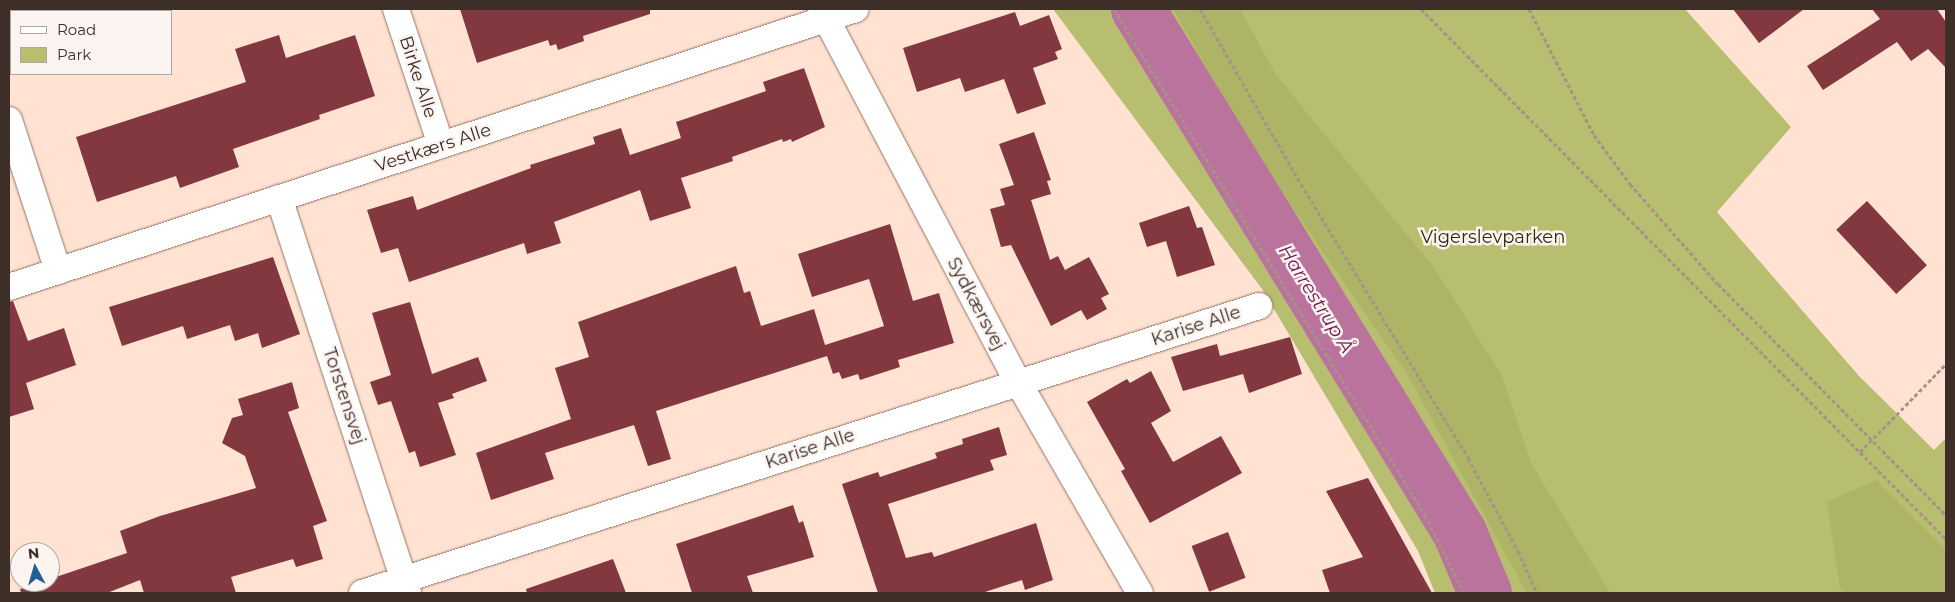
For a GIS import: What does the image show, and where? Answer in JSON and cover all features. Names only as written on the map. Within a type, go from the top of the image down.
[{"type":"street","name":"Birke Alle","points":[[396,9],[440,145]]},
{"type":"street","name":"Vestkærs Alle","points":[[9,287],[440,145],[823,14],[856,9]]},
{"type":"street","name":"Sydkærsvej","points":[[823,14],[1018,382],[1140,593]]},
{"type":"street","points":[[9,120],[58,271]]},
{"type":"street","name":"Torstensvej","points":[[279,198],[406,586]]},
{"type":"street","name":"Karise Alle","points":[[362,593],[406,586],[1018,382],[1258,306]]},
{"type":"path","points":[[1114,9],[1425,515],[1464,593]]},
{"type":"path","points":[[1200,9],[1301,184],[1468,458],[1518,551],[1537,593]]},
{"type":"path","points":[[1421,9],[1452,44],[1946,539]]},
{"type":"path","points":[[1529,9],[1594,135],[1630,184],[1718,284],[1946,515]]},
{"type":"path","points":[[1860,452],[1946,364]]},
{"type":"green space","name":"Vigerslevparken","points":[[1053,9],[1685,9],[1791,127],[1717,212],[1859,376],[1934,450],[1946,438],[1946,593],[1435,593],[1418,551],[1262,289]]},
{"type":"green space","points":[[1173,9],[1240,9],[1276,75],[1435,269],[1502,376],[1531,463],[1610,593],[1527,593],[1407,374],[1261,162]]},
{"type":"green space","points":[[1876,480],[1946,550],[1946,593],[1847,593],[1840,588],[1827,502]]},
{"type":"building","points":[[460,9],[650,9],[650,14],[583,36],[584,41],[558,50],[556,44],[550,46],[548,40],[477,63]]},
{"type":"building","points":[[1733,9],[1804,9],[1759,43]]},
{"type":"building","points":[[1872,9],[1937,9],[1946,22],[1946,68],[1928,49],[1911,61],[1897,42],[1823,90],[1807,66],[1880,19]]},
{"type":"building","points":[[1015,12],[1020,26],[1049,15],[1062,49],[1055,52],[1058,59],[1033,68],[1046,104],[1017,114],[1004,79],[965,92],[960,78],[917,92],[903,48]]},
{"type":"building","points":[[279,35],[286,58],[355,35],[375,96],[319,115],[320,119],[233,149],[239,167],[180,188],[176,176],[97,202],[76,137],[246,82],[235,49]]},
{"type":"building","points":[[804,68],[825,127],[792,142],[791,139],[783,142],[782,139],[732,157],[733,161],[681,178],[691,208],[650,221],[640,190],[554,222],[561,243],[527,254],[524,243],[409,282],[398,248],[381,253],[367,210],[413,196],[417,210],[531,168],[530,165],[595,144],[593,137],[621,128],[630,155],[681,138],[676,122],[766,91],[763,82]]},
{"type":"building","points":[[1034,132],[1051,180],[1047,181],[1051,194],[1031,200],[1050,260],[1058,256],[1065,270],[1089,257],[1109,294],[1101,298],[1107,309],[1087,320],[1081,310],[1051,326],[1011,245],[1001,247],[990,209],[1005,205],[1000,189],[1014,185],[999,144]]},
{"type":"building","points":[[1867,201],[1927,265],[1896,294],[1836,230]]},
{"type":"building","points":[[1189,206],[1197,228],[1202,227],[1215,265],[1177,277],[1166,241],[1147,247],[1139,223]]},
{"type":"building","points":[[890,224],[913,301],[939,293],[954,343],[898,360],[900,367],[860,380],[858,374],[842,379],[839,372],[833,374],[827,356],[656,411],[671,459],[648,466],[634,425],[545,453],[554,479],[491,500],[476,453],[571,419],[555,368],[589,357],[578,322],[736,266],[744,293],[750,291],[761,326],[814,309],[825,345],[884,326],[869,279],[812,297],[798,254]]},
{"type":"building","points":[[273,257],[300,334],[262,348],[258,333],[235,341],[230,325],[187,339],[183,326],[122,346],[109,307]]},
{"type":"building","points":[[13,301],[28,341],[64,328],[76,365],[26,383],[34,409],[9,417],[9,302]]},
{"type":"building","points":[[410,302],[432,374],[478,357],[487,381],[452,394],[454,398],[438,403],[456,455],[420,467],[415,451],[409,453],[391,401],[378,405],[370,382],[391,375],[372,313]]},
{"type":"building","points":[[1290,337],[1302,374],[1249,393],[1243,374],[1183,391],[1171,357],[1217,344],[1220,356]]},
{"type":"building","points":[[1151,371],[1171,411],[1151,423],[1173,462],[1221,436],[1242,473],[1150,523],[1121,471],[1125,469],[1087,402],[1127,379],[1130,383]]},
{"type":"building","points":[[292,382],[299,408],[288,412],[327,521],[313,526],[323,559],[296,567],[293,559],[231,577],[236,593],[144,593],[140,580],[107,593],[21,593],[60,592],[60,576],[127,553],[120,531],[160,516],[256,488],[245,456],[222,443],[232,418],[243,415],[238,399]]},
{"type":"building","points":[[999,427],[1007,455],[990,460],[994,470],[888,504],[906,558],[932,552],[934,557],[1036,523],[1053,580],[1025,590],[1022,580],[982,593],[878,593],[842,484],[878,472],[880,477],[937,458],[935,453],[963,444],[962,439]]},
{"type":"building","points":[[1368,478],[1432,593],[1330,593],[1322,570],[1363,557],[1326,491]]},
{"type":"building","points":[[793,505],[799,523],[803,521],[814,557],[747,576],[753,593],[692,593],[676,544]]},
{"type":"building","points":[[1228,532],[1246,578],[1209,592],[1192,546]]},
{"type":"building","points":[[613,559],[626,593],[527,593],[526,589]]},
{"type":"waterway","name":"Harrestrup Å","points":[[1138,9],[1460,533],[1485,593]]}]
